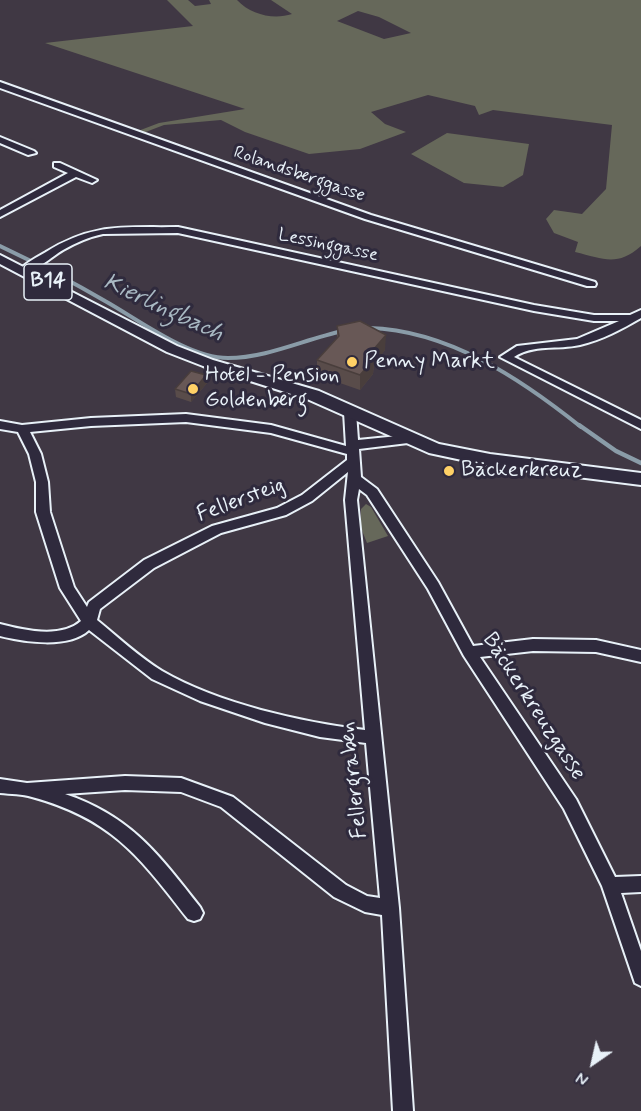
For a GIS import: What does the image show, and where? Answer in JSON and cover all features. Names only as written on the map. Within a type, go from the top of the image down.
[{"type":"main road","name":"B14","points":[[0,259],[31,266],[182,353],[289,387],[435,449],[490,460],[641,479]]},
{"type":"street","name":"Rolandsberggasse","points":[[0,85],[368,217],[591,284]]},
{"type":"street","points":[[0,140],[31,153]]},
{"type":"street","points":[[57,165],[92,180]]},
{"type":"street","points":[[0,214],[76,173]]},
{"type":"street","name":"Lessinggasse","points":[[31,266],[89,234],[103,231],[178,230],[534,308],[594,318],[637,316]]},
{"type":"street","points":[[637,316],[609,332],[577,342],[517,350],[506,357],[641,425]]},
{"type":"street","name":"Fellergraben","points":[[350,412],[355,479],[351,500],[390,909],[403,1111]]},
{"type":"street","points":[[0,425],[22,429],[91,422],[186,418],[271,429],[354,453],[408,439]]},
{"type":"street","points":[[22,429],[35,454],[42,482],[43,512],[67,588],[88,622],[157,675],[205,697],[265,717],[320,731],[372,737]]},
{"type":"street","name":"Fellersteig","points":[[88,622],[94,606],[149,564],[217,529],[281,512],[307,498],[354,453]]},
{"type":"street","name":"Bäckerkreuzgasse","points":[[355,479],[372,492],[433,586],[469,652],[570,804],[610,885],[641,977]]},
{"type":"street","points":[[0,630],[23,636],[56,636],[80,631],[88,622]]},
{"type":"street","points":[[469,652],[533,645],[596,646],[641,656]]},
{"type":"street","points":[[27,790],[125,783],[181,785],[227,802],[340,891],[365,904],[390,909]]},
{"type":"street","points":[[0,786],[27,790],[66,801],[101,816],[145,852],[194,913]]},
{"type":"street","points":[[610,885],[641,884]]},
{"type":"green space","points":[[167,0],[188,0],[195,6],[211,4],[209,0],[237,0],[256,13],[285,16],[292,14],[271,0],[641,0],[641,246],[625,257],[610,260],[575,252],[578,242],[554,233],[546,219],[554,210],[582,214],[606,189],[612,125],[493,110],[479,115],[475,106],[428,95],[371,112],[385,124],[406,132],[360,149],[309,154],[245,132],[221,120],[164,125],[143,133],[138,131],[159,123],[245,109],[45,43],[193,26]],"holes":[[[358,11],[379,17],[411,33],[384,39],[337,21]]]},
{"type":"green space","points":[[447,133],[529,144],[523,175],[503,187],[464,183],[411,154]]},
{"type":"green space","points":[[366,504],[371,507],[388,536],[367,543],[361,528],[361,509]]},
{"type":"building","points":[[360,321],[386,335],[367,357],[374,359],[360,375],[317,360],[339,336],[337,326]]},
{"type":"building","points":[[191,371],[206,375],[191,394],[175,389]]},
{"type":"waterway","name":"Kierlingbach","points":[[0,246],[79,286],[165,337],[197,352],[213,356],[228,358],[257,355],[343,331]]},
{"type":"waterway","name":"Kierlingbach","points":[[369,328],[398,331],[427,338],[482,360],[534,392],[581,427]]},
{"type":"waterway","name":"Kierlingbach","points":[[579,425],[616,451],[641,463]]},
{"type":"place","name":"Penny Markt","points":[[352,362]]},
{"type":"place","name":"Hotel - Pension Goldenberg","points":[[193,389]]},
{"type":"place","name":"Bäckerkreuz","points":[[449,471]]}]
